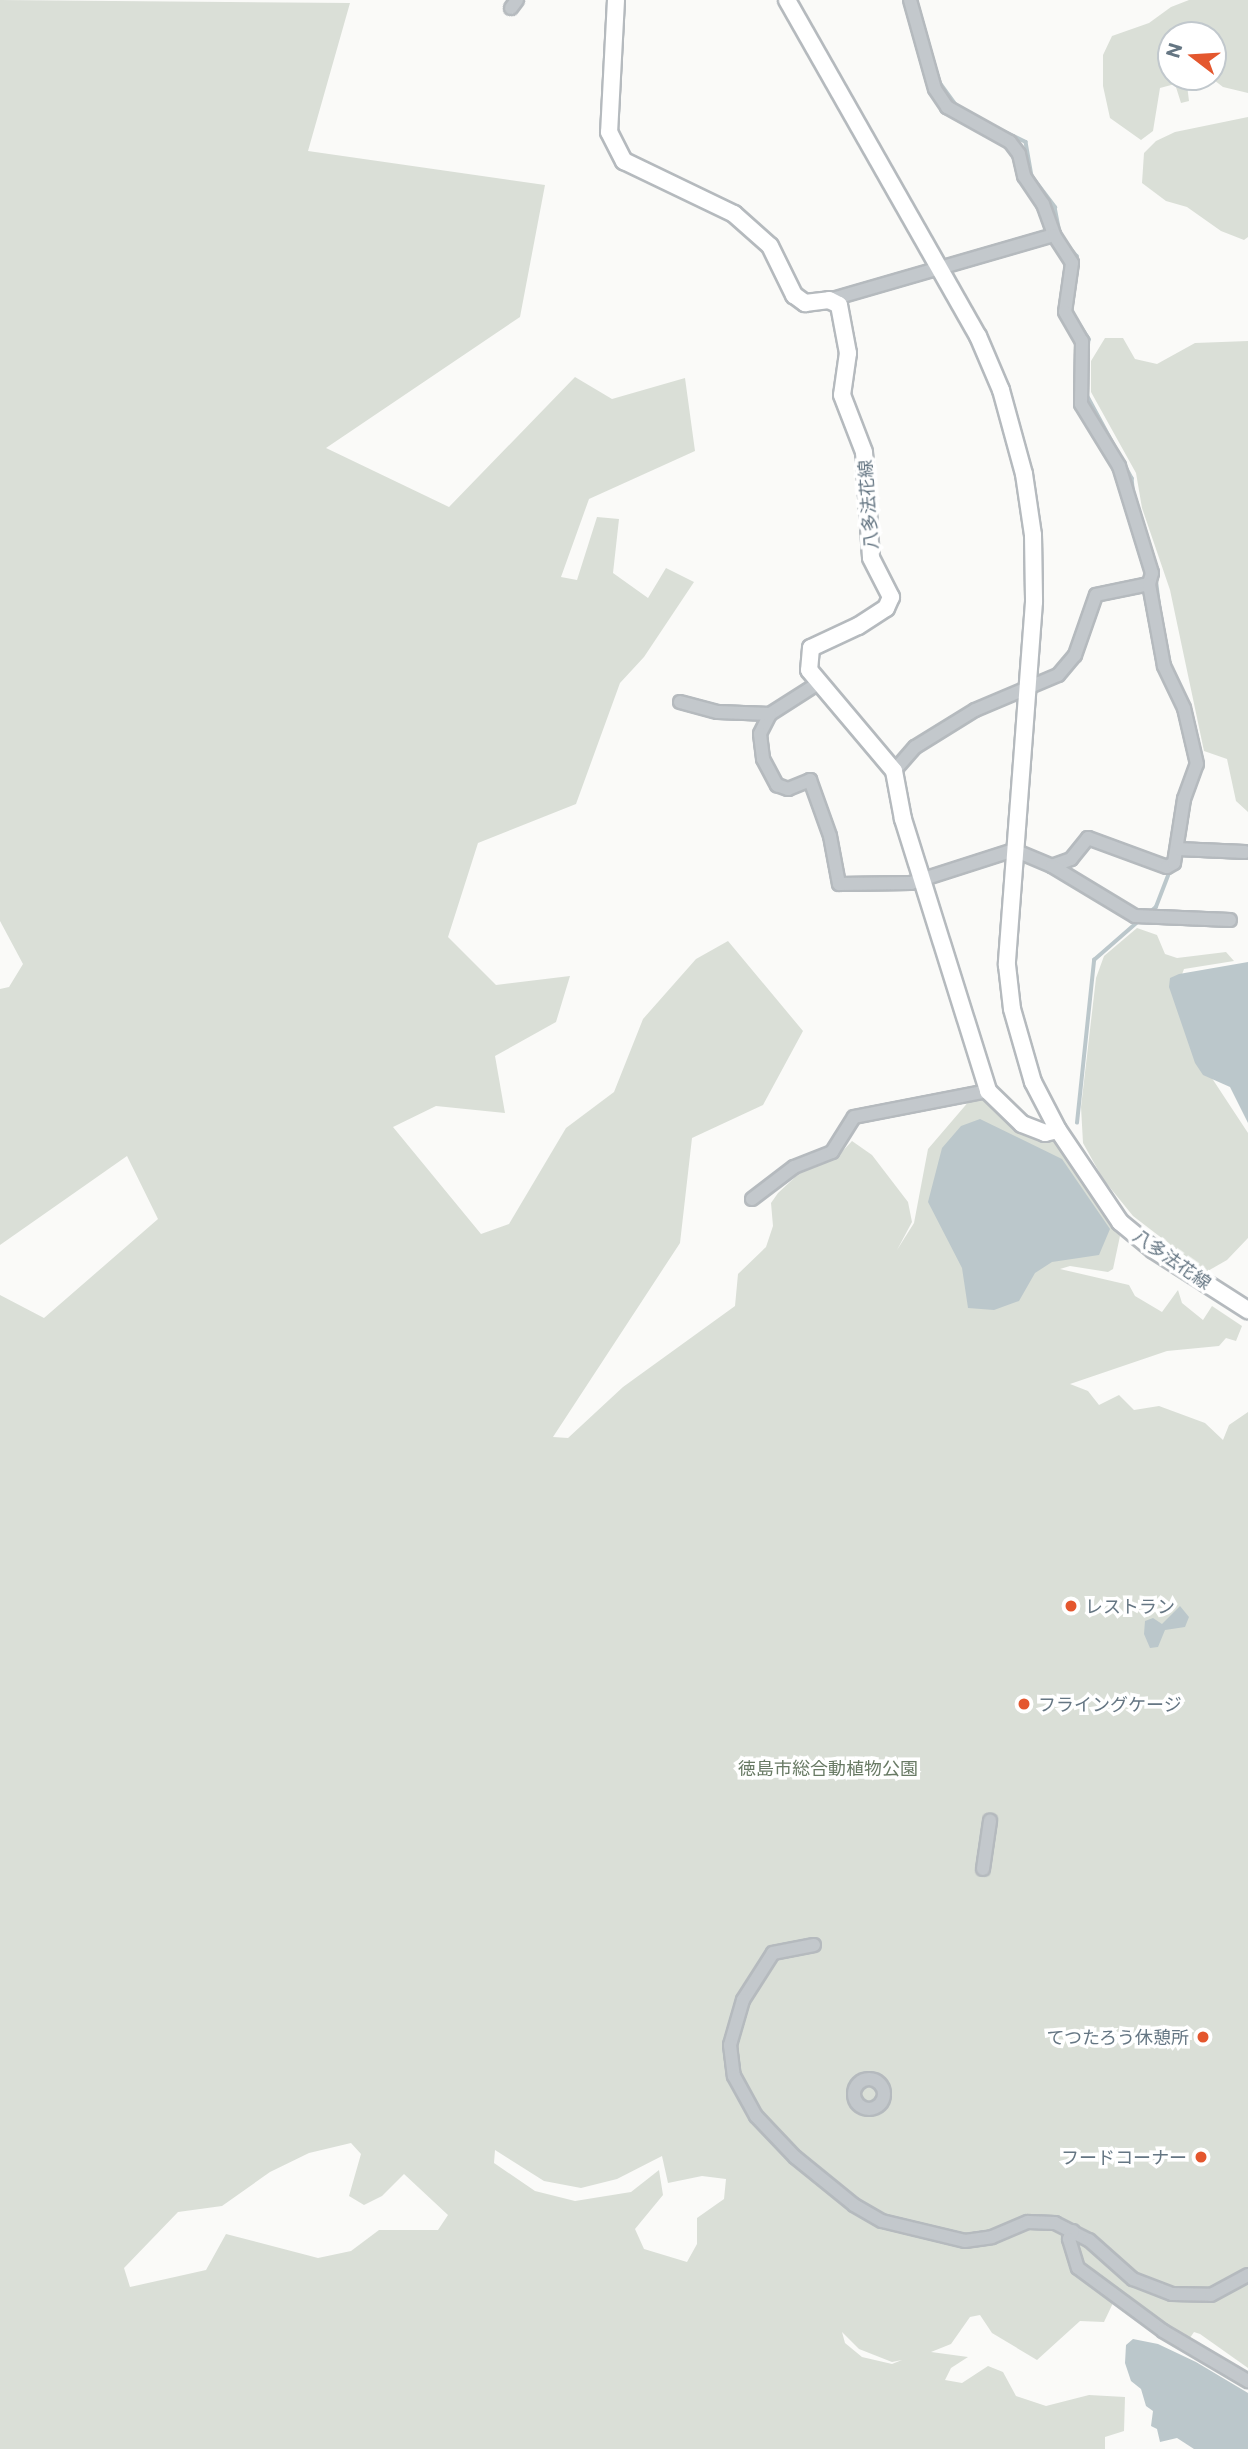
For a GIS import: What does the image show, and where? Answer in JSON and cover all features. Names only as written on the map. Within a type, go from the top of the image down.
[{"type":"main road","points":[[617,0],[609,132],[624,161],[734,214],[770,246],[794,295],[805,303],[829,300]]},
{"type":"main road","name":"八多法花線","points":[[787,0],[940,266],[1001,390],[1024,474],[1033,562],[1029,689],[1014,850],[1007,965],[1012,1009],[1033,1082],[1058,1130],[1120,1222],[1154,1250],[1248,1310]]},
{"type":"main road","name":"八多法花線","points":[[817,684],[809,670],[811,648],[858,626],[886,608],[891,597],[871,558],[864,452],[842,394],[848,353],[839,305],[829,300]]},
{"type":"main road","points":[[817,684],[894,771],[903,819],[988,1091],[1022,1124],[1045,1133],[1058,1130]]},
{"type":"street","points":[[910,0],[935,89],[947,107],[1010,142],[1020,154],[1024,176],[1043,204],[1054,234],[1072,263],[1065,312],[1082,341],[1082,404],[1119,466],[1152,573],[1149,584],[1164,666],[1184,708],[1197,764],[1184,799],[1174,863],[1167,867],[1088,838],[1071,859],[1052,866]]},
{"type":"street","points":[[829,300],[1054,234]]},
{"type":"street","points":[[894,771],[926,740],[975,710],[1058,676],[1075,655],[1096,595],[1149,584]]},
{"type":"street","points":[[817,684],[770,714],[760,734],[763,759],[777,785],[788,789],[810,780],[830,836],[839,884],[924,880],[1014,850],[1052,866],[1135,916],[1230,920]]},
{"type":"street","points":[[680,702],[718,712],[770,714]]},
{"type":"street","points":[[1178,849],[1245,852]]},
{"type":"street","points":[[752,1199],[794,1167],[832,1152],[854,1117],[988,1091]]},
{"type":"street","points":[[983,1869],[990,1821]]},
{"type":"street","points":[[814,1945],[774,1953],[734,2022],[730,2045],[734,2076],[756,2116],[816,2176],[882,2221],[965,2241],[992,2237],[1041,2220],[1073,2231],[1101,2250],[1133,2279],[1172,2294],[1212,2295],[1248,2275]]},
{"type":"street","points":[[1073,2231],[1069,2239],[1078,2268],[1163,2331],[1248,2381]]},
{"type":"green space","name":"徳島市総合動植物公園","points":[[0,0],[350,3],[308,151],[545,185],[520,317],[326,448],[449,507],[575,377],[612,399],[685,378],[695,451],[589,499],[561,577],[577,580],[597,517],[619,519],[613,573],[648,598],[666,568],[694,582],[644,657],[620,683],[576,804],[478,843],[448,937],[496,985],[570,976],[556,1022],[495,1056],[505,1113],[436,1106],[393,1127],[481,1234],[509,1224],[566,1128],[614,1092],[643,1019],[696,959],[728,941],[803,1031],[763,1105],[692,1138],[680,1243],[553,1437],[568,1438],[623,1387],[735,1306],[738,1274],[766,1247],[773,1226],[771,1203],[778,1193],[805,1168],[838,1156],[852,1141],[872,1155],[908,1202],[912,1222],[897,1250],[914,1223],[928,1149],[970,1100],[983,1095],[1055,1138],[1120,1236],[1113,1269],[1108,1272],[1070,1266],[1060,1269],[1129,1285],[1135,1296],[1162,1312],[1178,1290],[1182,1303],[1203,1320],[1212,1306],[1242,1326],[1236,1341],[1226,1338],[1219,1346],[1167,1351],[1070,1384],[1088,1391],[1099,1405],[1119,1395],[1134,1410],[1159,1406],[1205,1423],[1223,1440],[1229,1425],[1248,1412],[1248,2368],[1194,2332],[1183,2348],[1126,2307],[1113,2303],[1104,2322],[1080,2321],[1037,2360],[992,2333],[980,2315],[970,2317],[951,2344],[931,2352],[968,2357],[951,2368],[945,2380],[962,2383],[988,2366],[1003,2372],[1016,2396],[1046,2406],[1089,2395],[1125,2397],[1124,2431],[1105,2437],[1105,2449],[0,2449],[0,1295],[44,1318],[158,1219],[127,1156],[0,1245],[0,989],[9,987],[23,964],[0,921]],"holes":[[[351,2143],[361,2154],[349,2196],[364,2205],[382,2196],[404,2174],[448,2215],[438,2230],[379,2230],[351,2251],[318,2258],[226,2234],[206,2270],[130,2287],[124,2268],[178,2212],[222,2206],[270,2172],[309,2153]],[[495,2150],[544,2181],[581,2188],[617,2179],[662,2156],[668,2183],[702,2176],[726,2179],[724,2199],[697,2218],[697,2244],[687,2262],[644,2249],[635,2229],[663,2195],[659,2170],[631,2192],[575,2201],[535,2191],[494,2163]],[[842,2332],[859,2349],[892,2362],[902,2360],[892,2364],[862,2357],[845,2343]]]},
{"type":"green space","points":[[1189,0],[1248,0],[1248,93],[1227,88],[1227,21],[1157,21],[1157,91],[1160,91],[1153,131],[1141,140],[1110,118],[1103,86],[1103,55],[1112,36],[1149,23],[1171,7]]},
{"type":"green space","points":[[1177,91],[1188,91],[1189,101],[1181,103]]},
{"type":"green space","points":[[1248,117],[1248,237],[1244,240],[1221,231],[1187,207],[1166,201],[1142,183],[1144,153],[1156,141],[1175,132]]},
{"type":"green space","points":[[1105,338],[1123,338],[1135,359],[1157,364],[1195,343],[1248,341],[1248,812],[1236,801],[1227,759],[1204,751],[1170,590],[1142,508],[1136,473],[1091,392],[1091,361]]},
{"type":"green space","points":[[1137,928],[1157,935],[1165,954],[1177,958],[1226,952],[1234,961],[1184,969],[1177,988],[1200,1060],[1248,1133],[1248,1238],[1227,1260],[1206,1272],[1133,1216],[1103,1179],[1083,1143],[1081,1107],[1096,978],[1104,956]]},
{"type":"shaded area","points":[[1248,962],[1248,1123],[1230,1087],[1203,1075],[1195,1063],[1169,987],[1170,978],[1179,974]]},
{"type":"shaded area","points":[[980,1119],[1062,1159],[1110,1229],[1099,1255],[1052,1262],[1035,1273],[1019,1301],[994,1310],[968,1308],[962,1268],[928,1202],[942,1148],[961,1126]]},
{"type":"shaded area","points":[[1180,1606],[1189,1617],[1185,1627],[1165,1630],[1158,1647],[1150,1648],[1144,1634],[1145,1621],[1153,1618],[1162,1624]]},
{"type":"shaded area","points":[[1133,2339],[1158,2344],[1196,2362],[1248,2393],[1248,2449],[1194,2449],[1177,2438],[1160,2442],[1157,2429],[1151,2426],[1153,2411],[1146,2406],[1141,2389],[1131,2381],[1125,2363],[1126,2345]]},
{"type":"waterway","points":[[930,51],[941,84],[957,106]]},
{"type":"waterway","points":[[987,123],[1026,142],[1032,176],[1055,207],[1061,237],[1077,256],[1076,262]]},
{"type":"waterway","points":[[1080,325],[1089,339],[1088,350]]},
{"type":"waterway","points":[[1086,393],[1132,478],[1134,496]]},
{"type":"waterway","points":[[1156,577],[1161,615]]},
{"type":"waterway","points":[[1163,626],[1170,666]]},
{"type":"waterway","points":[[1149,913],[1156,907],[1170,871]]},
{"type":"waterway","points":[[1077,1123],[1094,960],[1140,920]]},
{"type":"place","name":"レストラン","points":[[1071,1606]]},
{"type":"place","name":"フライングケージ","points":[[1024,1704]]},
{"type":"place","name":"てつたろう休憩所","points":[[1203,2037]]},
{"type":"place","name":"フードコーナー","points":[[1201,2157]]}]
